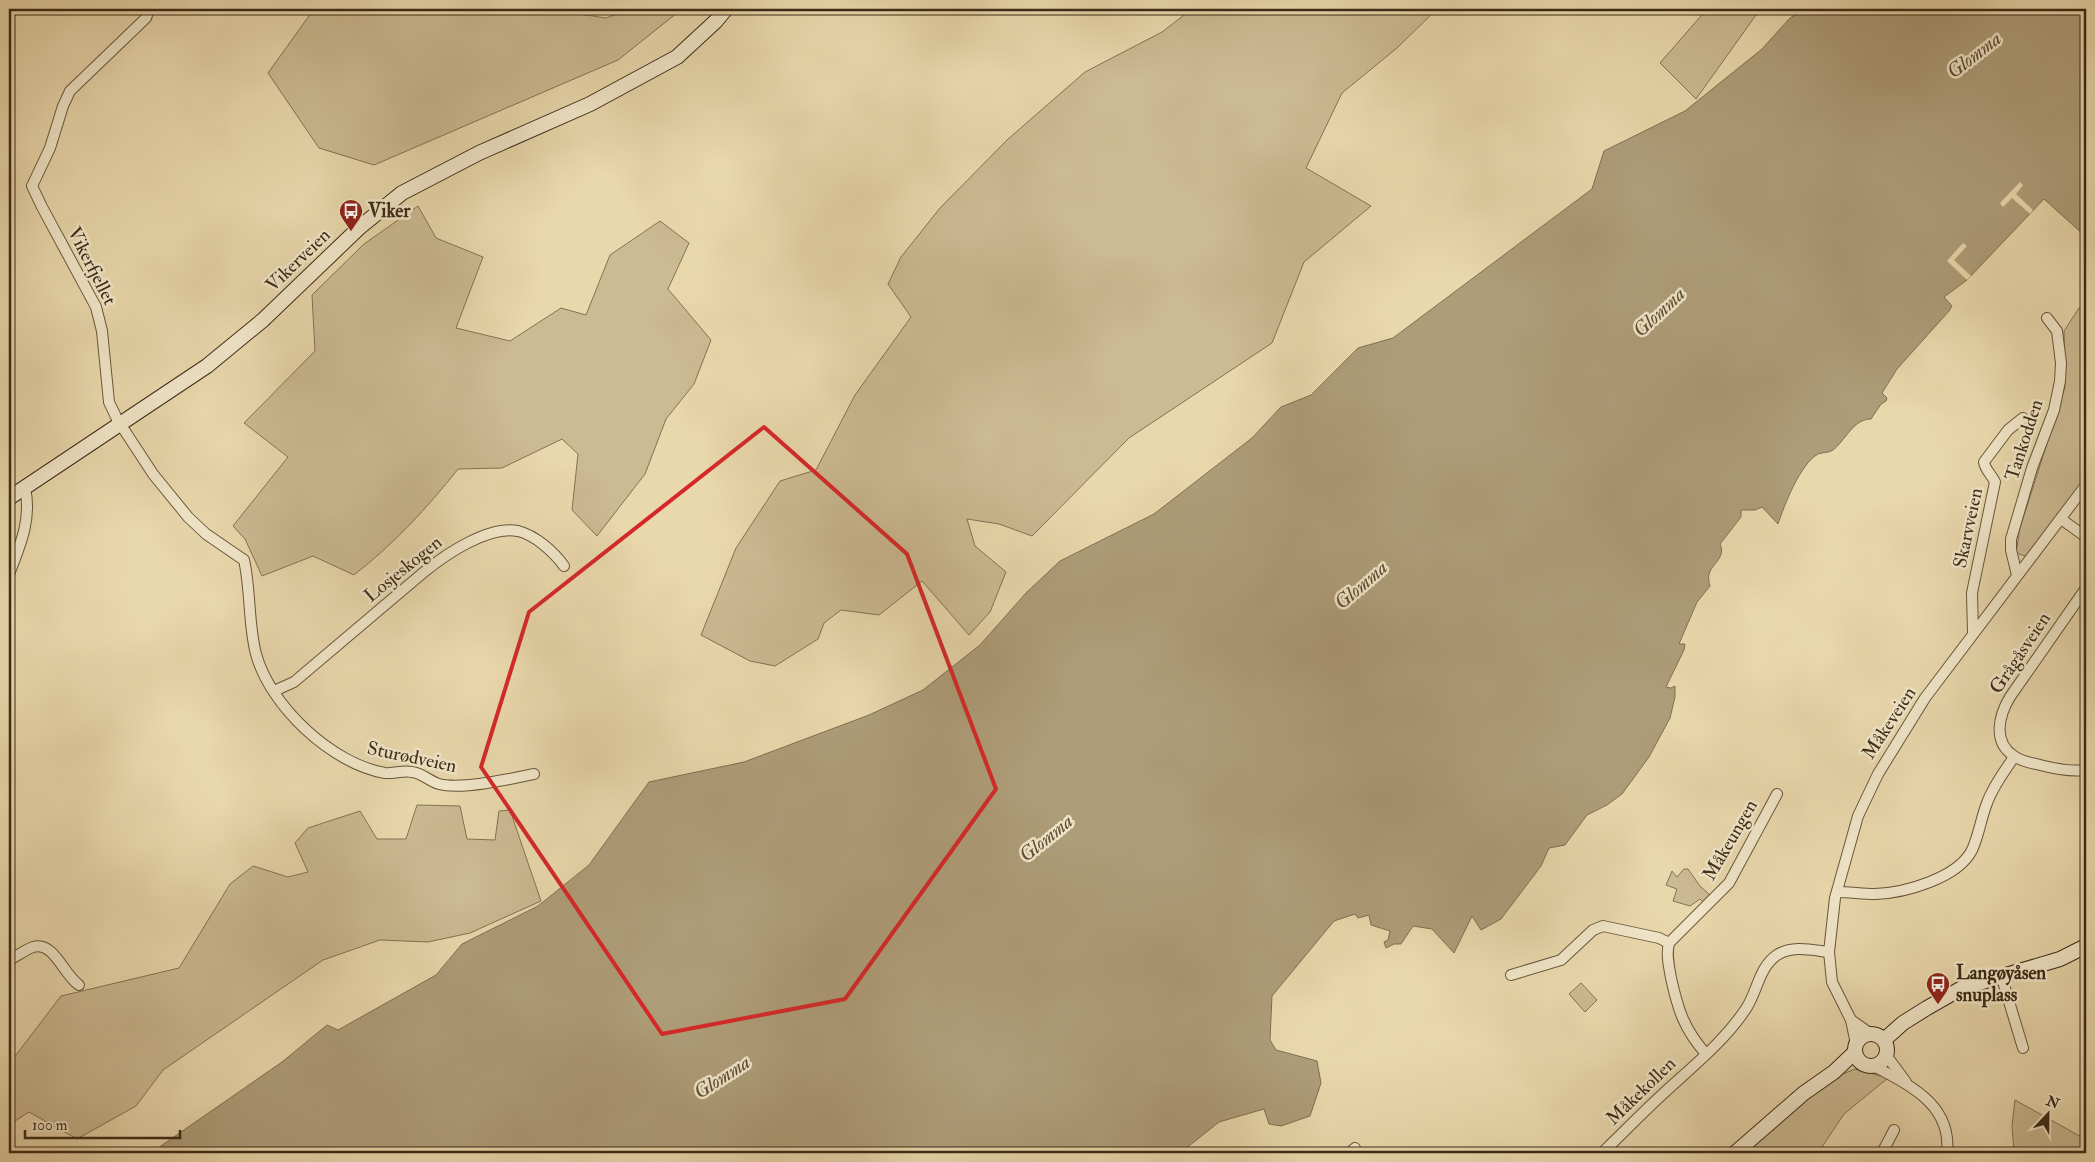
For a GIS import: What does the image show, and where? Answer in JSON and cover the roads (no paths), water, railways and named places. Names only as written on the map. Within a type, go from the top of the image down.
[{"type":"main road","name":"Vikerveien","points":[[9,498],[207,366],[237,343],[360,227],[402,193],[478,153],[590,104],[670,61],[677,57],[716,21],[726,9]]},
{"type":"main road","points":[[1884,1040],[1903,1023],[1962,988],[2060,959],[2086,946]]},
{"type":"main road","points":[[1735,1153],[1804,1093],[1834,1072],[1862,1037],[1871,1034],[1884,1040],[1886,1055],[1884,1060],[1870,1066],[1834,1072]]},
{"type":"main road","points":[[1855,1048],[1860,1062],[1870,1066]]},
{"type":"street","name":"Vikerfjellet","points":[[120,424],[109,402],[102,331],[96,307],[32,186],[50,148],[63,106],[70,91],[146,18],[149,9]]},
{"type":"street","name":"Tankodden","points":[[2017,575],[2011,550],[2011,538],[2032,468],[2054,410],[2060,380],[2061,363],[2057,331],[2047,318]]},
{"type":"street","name":"Skarvveien","points":[[1973,633],[1972,593],[1995,482],[1992,475],[1985,468],[1984,462],[2008,430],[2023,418]]},
{"type":"street","name":"Sturødveien","points":[[120,424],[153,474],[188,516],[206,534],[244,560],[248,578],[250,622],[256,654],[274,691],[293,716],[333,752],[366,767],[385,773],[410,771],[439,784],[459,786],[534,774]]},
{"type":"street","name":"Måkeveien","points":[[1855,1048],[1851,1020],[1832,982],[1829,952],[1837,892],[1858,816],[1878,774],[1925,698],[2086,485]]},
{"type":"street","points":[[9,574],[26,525],[28,502],[25,488]]},
{"type":"street","points":[[2061,519],[2086,538]]},
{"type":"street","name":"Losjeskogen","points":[[274,691],[294,682],[424,572],[468,542],[498,533],[520,531],[538,541],[554,554],[564,566]]},
{"type":"street","name":"Grågåsveien","points":[[2014,757],[2000,736],[2001,713],[2010,697],[2086,588]]},
{"type":"street","points":[[1837,892],[1876,894],[1906,890],[1938,878],[1960,866],[1969,856],[1974,845],[1992,791],[2014,757],[2062,770],[2086,770]]},
{"type":"street","name":"Måkeungen","points":[[1669,944],[1729,884],[1777,794]]},
{"type":"street","points":[[1511,975],[1561,960],[1593,930],[1603,926],[1658,938],[1669,944],[1666,953],[1678,1009],[1690,1033],[1706,1054]]},
{"type":"street","points":[[9,960],[32,948],[44,947],[54,953],[65,972],[79,985]]},
{"type":"street","name":"Måkekollen","points":[[1602,1153],[1631,1123],[1706,1054],[1748,1006],[1763,972],[1773,958],[1785,951],[1798,949],[1829,952]]},
{"type":"street","points":[[2001,975],[2023,1048]]},
{"type":"street","name":"Måkeveien","points":[[1851,1020],[1871,1034]]},
{"type":"street","points":[[1886,1055],[1908,1084],[1931,1103],[1942,1117],[1948,1133],[1947,1153]]},
{"type":"street","points":[[1870,1066],[1908,1084]]},
{"type":"street","points":[[1882,1153],[1894,1130]]},
{"type":"water","name":"Glomma","points":[[1805,9],[2086,9],[2086,265],[2084,265],[2085,236],[2044,199],[1967,280],[1944,297],[1952,306],[1897,369],[1882,393],[1887,398],[1886,401],[1881,404],[1871,419],[1859,422],[1854,426],[1838,446],[1830,452],[1818,454],[1811,459],[1799,476],[1778,524],[1762,507],[1755,510],[1741,510],[1741,517],[1720,544],[1720,556],[1709,574],[1710,586],[1697,602],[1679,644],[1685,644],[1684,650],[1666,687],[1671,688],[1675,686],[1675,697],[1670,718],[1649,757],[1622,794],[1607,805],[1587,815],[1565,845],[1549,848],[1541,866],[1501,919],[1481,930],[1472,916],[1454,953],[1432,929],[1413,926],[1401,944],[1394,944],[1386,948],[1384,942],[1388,940],[1390,931],[1371,925],[1369,915],[1358,918],[1355,914],[1334,921],[1272,996],[1270,1040],[1276,1050],[1317,1061],[1321,1083],[1310,1116],[1281,1126],[1269,1124],[1264,1109],[1219,1122],[1180,1153],[146,1153],[158,1148],[282,1062],[327,1025],[338,1030],[436,975],[462,944],[538,906],[589,865],[649,782],[744,762],[869,715],[923,690],[980,645],[1026,593],[1060,561],[1154,514],[1252,438],[1281,407],[1311,395],[1358,348],[1393,338],[1592,189],[1604,151],[1685,111],[1762,49],[1790,18]]},
{"type":"place","name":"Viker","points":[[351,232]]},
{"type":"place","name":"Langøyåsen snuplass","points":[[1938,1005]]}]
